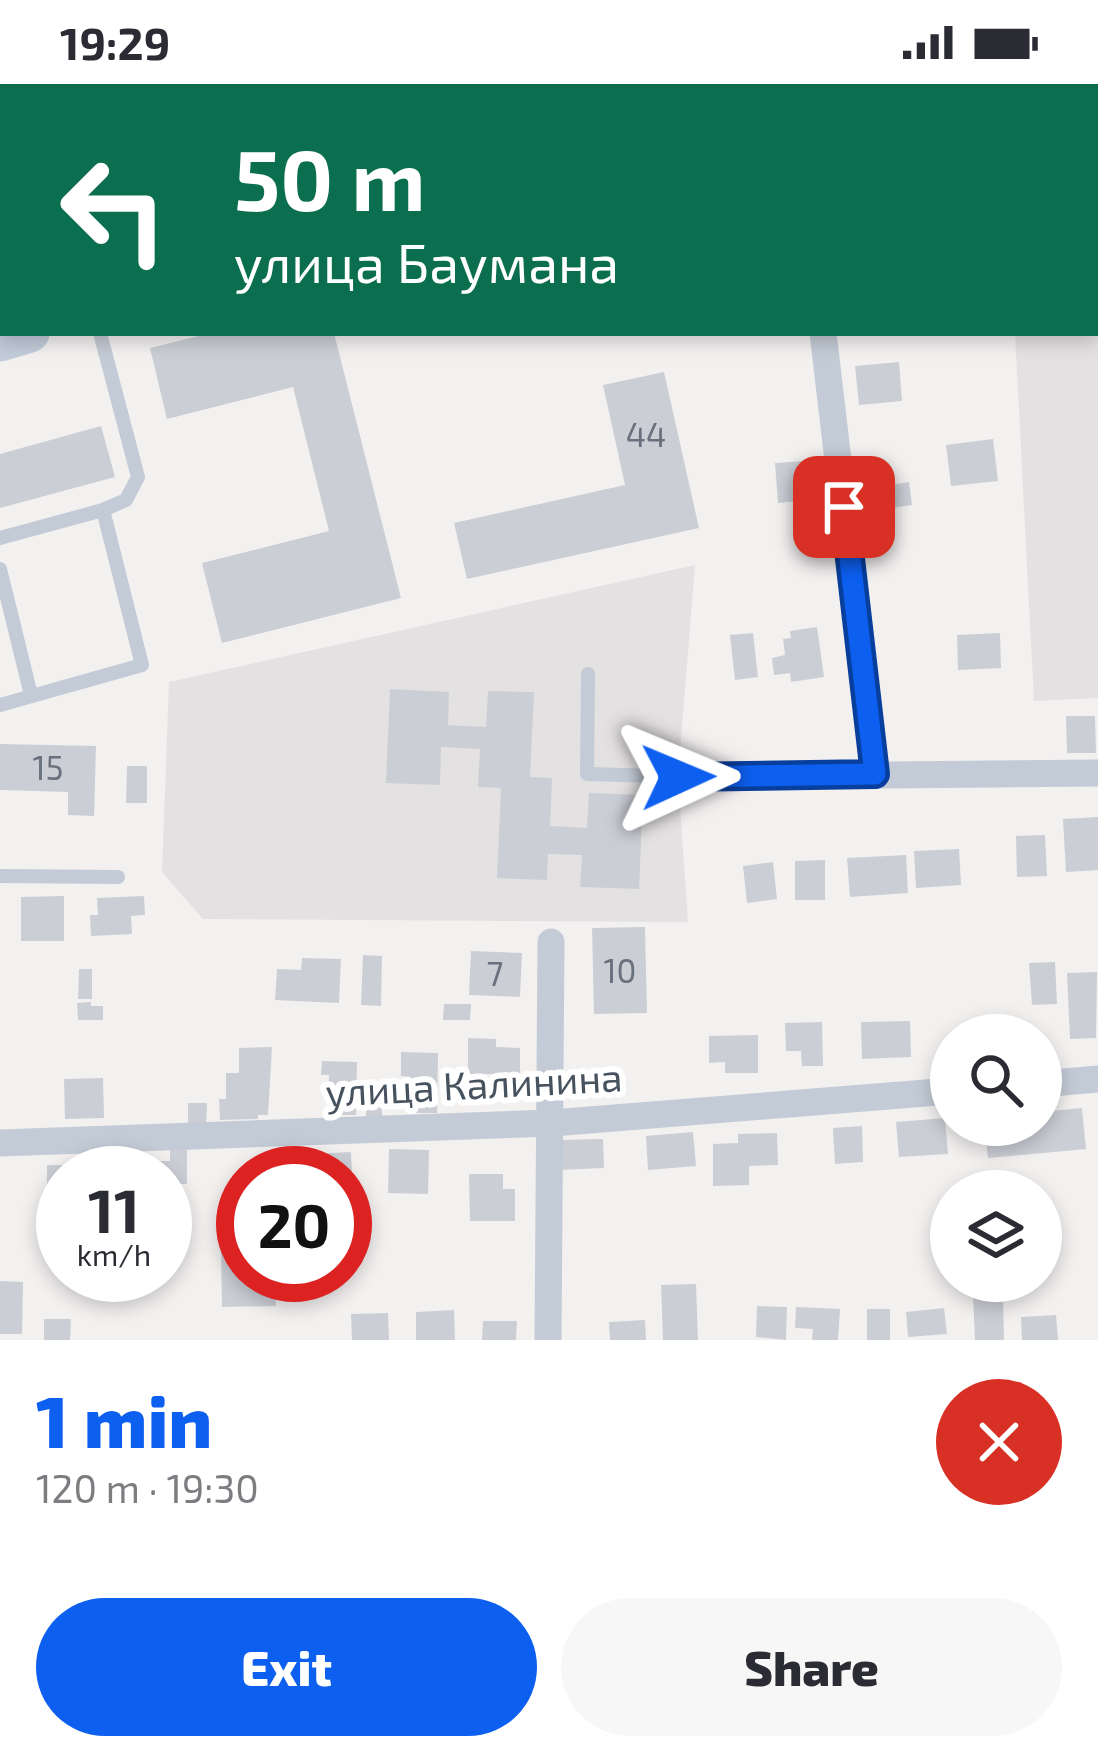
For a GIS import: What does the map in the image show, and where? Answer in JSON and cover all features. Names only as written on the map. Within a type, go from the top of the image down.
[{"type":"street","points":[[823,336],[875,774]]},
{"type":"street","points":[[693,777],[1098,772]]},
{"type":"street","points":[[548,1340],[551,942]]},
{"type":"street","points":[[1062,1082],[1098,1079]]},
{"type":"street","name":"улица Калинина","points":[[0,1143],[552,1123],[930,1093]]},
{"type":"lane","points":[[0,538],[126,500],[138,477],[101,336]]},
{"type":"lane","points":[[0,705],[142,665],[103,510]]},
{"type":"lane","points":[[0,569],[31,695]]},
{"type":"lane","points":[[588,674],[587,774],[693,777]]},
{"type":"lane","points":[[0,876],[118,877]]},
{"type":"shaded area","points":[[1015,336],[1098,336],[1098,698],[1034,701]]},
{"type":"shaded area","points":[[695,565],[678,777],[688,922],[203,919],[162,872],[169,682]]},
{"type":"building","points":[[199,336],[335,336],[401,598],[222,643],[202,563],[329,531],[293,387],[167,419],[150,348]]},
{"type":"building","points":[[899,362],[902,401],[859,405],[855,366]]},
{"type":"building","points":[[664,372],[699,528],[467,579],[454,523],[625,485],[603,385]]},
{"type":"building","points":[[101,426],[115,477],[0,508],[0,454]]},
{"type":"building","points":[[993,439],[998,481],[951,486],[946,445]]},
{"type":"building","points":[[818,460],[822,499],[778,503],[775,463]]},
{"type":"building","points":[[909,482],[912,505],[871,511],[867,489]]},
{"type":"building","points":[[817,627],[824,677],[791,682],[790,673],[774,675],[772,658],[785,655],[783,639],[791,638],[790,631]]},
{"type":"building","points":[[753,633],[758,677],[735,680],[730,635]]},
{"type":"building","points":[[1000,633],[1001,668],[958,670],[957,635]]},
{"type":"building","points":[[390,689],[449,692],[448,725],[486,727],[488,691],[534,692],[530,777],[552,778],[550,826],[587,828],[589,793],[643,795],[639,889],[580,887],[582,855],[548,854],[547,880],[497,878],[501,788],[478,787],[480,749],[441,747],[440,785],[386,783]]},
{"type":"building","points":[[1066,716],[1095,716],[1096,753],[1067,753]]},
{"type":"building","points":[[0,744],[96,746],[94,816],[68,815],[68,792],[0,790]]},
{"type":"building","points":[[127,766],[147,766],[147,803],[126,803]]},
{"type":"building","points":[[1098,817],[1098,870],[1066,872],[1063,819]]},
{"type":"building","points":[[1045,835],[1047,876],[1017,877],[1016,836]]},
{"type":"building","points":[[959,849],[961,885],[916,888],[914,851]]},
{"type":"building","points":[[906,855],[908,893],[850,897],[847,858]]},
{"type":"building","points":[[825,860],[825,900],[795,900],[795,861]]},
{"type":"building","points":[[773,862],[777,899],[747,903],[743,866]]},
{"type":"building","points":[[64,896],[64,941],[21,941],[21,897]]},
{"type":"building","points":[[144,896],[145,915],[131,916],[132,934],[91,936],[90,915],[98,915],[97,898]]},
{"type":"building","points":[[645,927],[647,1013],[594,1014],[592,928]]},
{"type":"building","points":[[471,951],[522,953],[520,997],[469,995]]},
{"type":"building","points":[[363,955],[382,956],[381,1006],[361,1005]]},
{"type":"building","points":[[302,958],[341,959],[339,1003],[275,1000],[277,969],[301,970]]},
{"type":"building","points":[[1055,962],[1057,1004],[1032,1005],[1029,963]]},
{"type":"building","points":[[79,969],[92,969],[92,999],[78,999]]},
{"type":"building","points":[[1097,972],[1096,1038],[1070,1039],[1067,973]]},
{"type":"building","points":[[91,1002],[91,1006],[103,1006],[103,1020],[78,1020],[77,1003]]},
{"type":"building","points":[[444,1004],[471,1004],[470,1020],[443,1020]]},
{"type":"building","points":[[910,1021],[911,1057],[862,1059],[861,1022]]},
{"type":"building","points":[[822,1022],[823,1066],[802,1066],[801,1051],[786,1051],[785,1023]]},
{"type":"building","points":[[758,1035],[758,1073],[725,1073],[725,1062],[709,1063],[709,1036]]},
{"type":"building","points":[[468,1038],[496,1039],[496,1047],[520,1048],[520,1074],[468,1074]]},
{"type":"building","points":[[272,1047],[268,1115],[220,1120],[219,1099],[226,1099],[226,1073],[239,1073],[239,1048]]},
{"type":"building","points":[[401,1052],[438,1053],[437,1113],[410,1113],[411,1077],[401,1076]]},
{"type":"building","points":[[322,1061],[357,1062],[356,1115],[328,1115],[329,1075],[321,1075]]},
{"type":"building","points":[[103,1078],[104,1118],[65,1119],[64,1079]]},
{"type":"building","points":[[366,1085],[382,1085],[382,1120],[366,1121]]},
{"type":"building","points":[[188,1103],[207,1103],[206,1126],[188,1125]]},
{"type":"building","points":[[1082,1108],[1086,1149],[988,1158],[987,1146],[1062,1146],[1062,1110]]},
{"type":"building","points":[[930,1119],[930,1146],[947,1146],[948,1154],[899,1157],[896,1122]]},
{"type":"building","points":[[862,1126],[863,1162],[835,1164],[833,1128]]},
{"type":"building","points":[[693,1132],[696,1166],[648,1170],[646,1136]]},
{"type":"building","points":[[777,1133],[778,1165],[749,1166],[749,1185],[713,1186],[713,1144],[738,1143],[738,1134]]},
{"type":"building","points":[[603,1139],[604,1168],[558,1170],[557,1140]]},
{"type":"building","points":[[389,1149],[429,1150],[428,1194],[388,1193]]},
{"type":"building","points":[[469,1174],[503,1174],[503,1189],[515,1189],[515,1221],[470,1221]]},
{"type":"building","points":[[0,1281],[23,1282],[22,1334],[0,1334]]},
{"type":"building","points":[[696,1284],[698,1340],[663,1340],[661,1285]]},
{"type":"building","points":[[222,1302],[276,1302],[276,1306],[222,1307]]},
{"type":"building","points":[[973,1302],[1003,1302],[1004,1340],[975,1340]]},
{"type":"building","points":[[757,1306],[787,1307],[786,1340],[756,1337]]},
{"type":"building","points":[[796,1307],[840,1309],[838,1340],[812,1340],[813,1329],[795,1328]]},
{"type":"building","points":[[944,1308],[947,1334],[908,1337],[906,1312]]},
{"type":"building","points":[[867,1309],[890,1309],[890,1340],[867,1340]]},
{"type":"building","points":[[454,1310],[455,1340],[416,1340],[416,1312]]},
{"type":"building","points":[[388,1313],[389,1340],[352,1340],[351,1314]]},
{"type":"building","points":[[1056,1315],[1058,1340],[1022,1340],[1021,1317]]},
{"type":"building","points":[[44,1319],[71,1319],[70,1340],[44,1340]]},
{"type":"building","points":[[645,1320],[646,1340],[610,1340],[609,1322]]},
{"type":"building","points":[[483,1321],[517,1321],[516,1340],[482,1340]]},
{"type":"route","points":[[678,777],[875,774],[844,507]]}]
